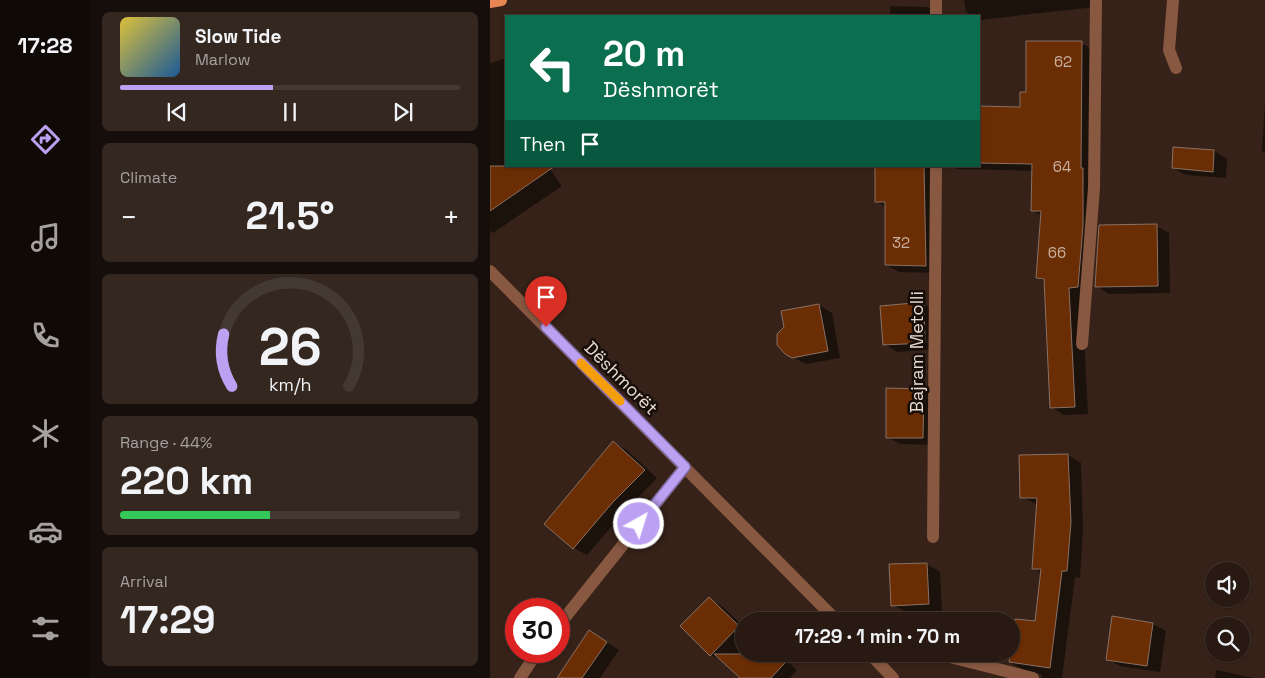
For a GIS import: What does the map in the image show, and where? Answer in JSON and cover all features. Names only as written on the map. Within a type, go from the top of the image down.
[{"type":"main road","points":[[490,2],[501,0]]},
{"type":"street","points":[[936,0],[936,15]]},
{"type":"street","points":[[1082,344],[1094,188],[1096,0]]},
{"type":"street","points":[[1172,0],[1169,50],[1176,68]]},
{"type":"street","name":"Bajram Metolli","points":[[933,538],[936,167]]},
{"type":"street","name":"Dëshmorët","points":[[490,271],[828,612]]},
{"type":"street","points":[[570,611],[685,467]]},
{"type":"street","points":[[878,662],[893,678]]},
{"type":"street","points":[[970,662],[1033,678]]},
{"type":"street","points":[[520,678],[530,663]]},
{"type":"building","points":[[1026,41],[1082,41],[1081,168],[1083,168],[1083,226],[1078,287],[1069,288],[1075,407],[1050,408],[1044,279],[1036,278],[1041,211],[1031,211],[1032,164],[980,163],[980,106],[1020,107],[1020,92],[1026,92]]},
{"type":"building","points":[[1173,147],[1214,150],[1213,172],[1172,168]]},
{"type":"building","points":[[490,166],[554,167],[490,211]]},
{"type":"building","points":[[875,167],[924,167],[926,266],[885,265],[885,202],[875,202]]},
{"type":"building","points":[[1157,224],[1158,286],[1095,287],[1099,225]]},
{"type":"building","points":[[924,302],[925,343],[883,345],[880,306]]},
{"type":"building","points":[[819,304],[828,351],[792,358],[785,354],[777,345],[777,334],[784,327],[781,311]]},
{"type":"building","points":[[886,388],[924,389],[923,438],[886,438]]},
{"type":"building","points":[[613,441],[645,470],[613,502],[573,549],[544,524]]},
{"type":"building","points":[[1068,454],[1071,522],[1067,571],[1062,571],[1050,668],[1009,662],[1020,662],[1020,620],[1035,621],[1041,569],[1032,569],[1037,498],[1020,498],[1019,455]]},
{"type":"building","points":[[927,563],[929,604],[891,606],[889,564]]},
{"type":"building","points":[[709,597],[735,622],[735,630],[710,656],[680,626]]},
{"type":"building","points":[[1112,616],[1153,623],[1147,666],[1106,660]]},
{"type":"building","points":[[589,630],[607,642],[582,678],[557,678],[567,663],[570,663],[570,658]]},
{"type":"building","points":[[714,654],[735,654],[735,662],[786,662],[771,678],[740,678]]},
{"type":"slow traffic","points":[[581,363],[620,401]]},
{"type":"route","points":[[546,327],[685,467],[639,524]]}]
